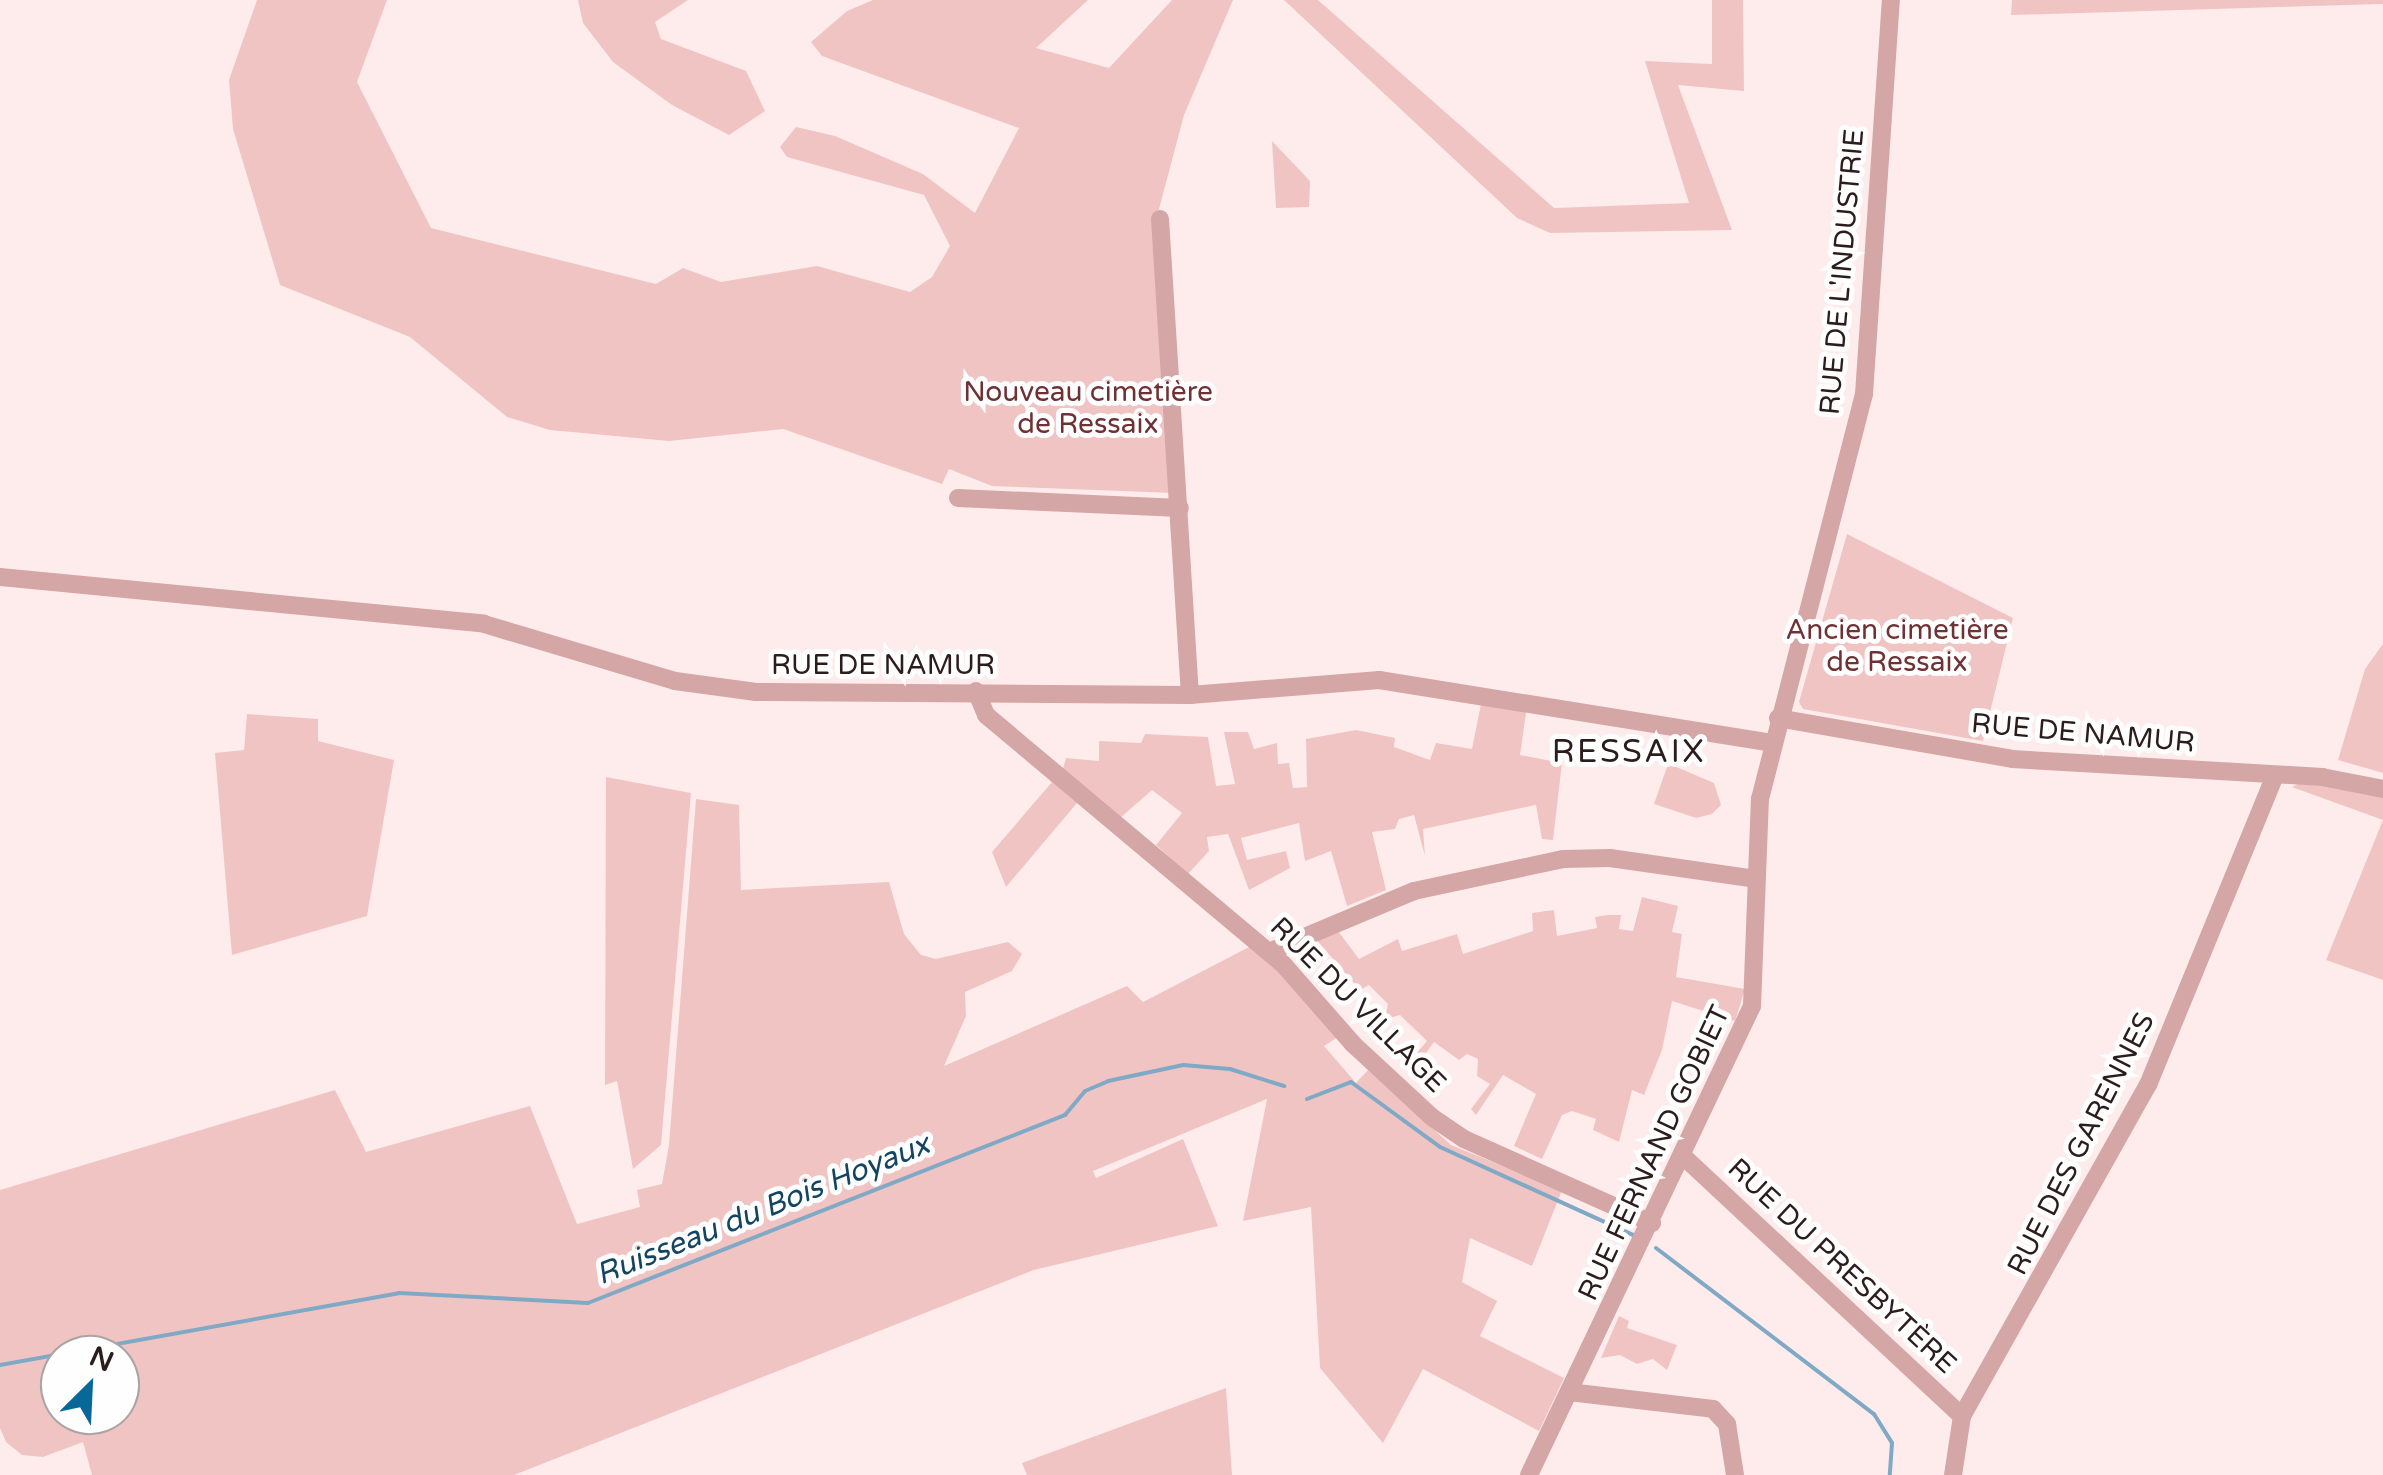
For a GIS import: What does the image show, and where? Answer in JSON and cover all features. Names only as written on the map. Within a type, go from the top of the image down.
[{"type":"street","name":"RUE DE L'INDUSTRIE","points":[[1778,718],[1864,394],[1892,0]]},
{"type":"street","points":[[1160,219],[1190,695]]},
{"type":"street","points":[[958,498],[1180,508]]},
{"type":"street","name":"RUE DE NAMUR","points":[[0,577],[191,600],[484,624],[643,672],[741,691],[1190,695],[1379,680],[1772,742]]},
{"type":"street","name":"RUE DU VILLAGE","points":[[976,692],[978,706],[997,724],[1264,948],[1433,1118],[1464,1139],[1652,1223]]},
{"type":"street","name":"RUE FERNAND GOBIET","points":[[1529,1475],[1684,1157],[1752,1006],[1758,813],[1778,718]]},
{"type":"street","name":"RUE DE NAMUR","points":[[1778,718],[2058,764],[2275,776],[2383,789]]},
{"type":"street","name":"RUE DES GARENNES","points":[[1953,1475],[1962,1416],[2148,1086],[2275,776]]},
{"type":"street","points":[[1264,948],[1414,891],[1563,859],[1610,858],[1756,879]]},
{"type":"street","name":"RUE DU PRESBYTÈRE","points":[[1684,1157],[1962,1416]]},
{"type":"street","points":[[1568,1392],[1713,1409],[1727,1424],[1735,1475]]},
{"type":"green space","name":"Nouveau cimetière de Ressaix","points":[[257,0],[387,0],[357,82],[431,228],[656,284],[683,268],[721,282],[817,266],[910,292],[932,277],[950,246],[924,195],[787,157],[780,147],[796,127],[835,136],[923,174],[975,213],[1019,128],[822,56],[811,42],[847,11],[873,0],[1088,0],[1036,48],[1109,68],[1172,0],[1233,0],[1184,115],[1155,224],[1174,493],[992,486],[949,469],[942,484],[783,429],[669,441],[550,430],[507,417],[410,337],[280,285],[233,129],[229,80]]},
{"type":"green space","points":[[578,0],[688,0],[655,22],[661,39],[746,71],[765,111],[729,135],[672,105],[613,62],[583,23]]},
{"type":"green space","points":[[1284,0],[1318,0],[1554,208],[1689,203],[1645,61],[1712,64],[1712,0],[1743,0],[1744,91],[1678,85],[1732,230],[1550,233],[1517,218]]},
{"type":"green space","points":[[2012,0],[2383,0],[2383,4],[2011,15]]},
{"type":"green space","points":[[1272,141],[1310,181],[1309,207],[1276,208]]},
{"type":"green space","name":"Ancien cimetière de Ressaix","points":[[1847,534],[2013,618],[1983,741],[1803,709],[1799,702]]},
{"type":"green space","points":[[2383,644],[2383,773],[2338,760],[2365,669]]},
{"type":"green space","points":[[1482,699],[1527,706],[1520,755],[1562,763],[1553,840],[1542,839],[1536,805],[1423,829],[1425,856],[1414,815],[1399,819],[1395,829],[1372,832],[1386,890],[1347,906],[1331,851],[1305,861],[1299,823],[1241,838],[1247,860],[1286,851],[1290,868],[1249,890],[1228,834],[1207,837],[1209,851],[1188,874],[1156,845],[1182,813],[1152,790],[1119,819],[1062,772],[1066,758],[1099,761],[1099,741],[1141,743],[1145,734],[1208,737],[1216,786],[1235,784],[1224,732],[1248,732],[1254,749],[1277,743],[1278,764],[1289,763],[1293,788],[1307,787],[1306,739],[1356,730],[1395,738],[1394,747],[1430,760],[1436,743],[1472,749]]},
{"type":"green space","points":[[247,714],[318,719],[318,741],[394,760],[367,916],[232,955],[215,753],[244,750]]},
{"type":"green space","points":[[1674,766],[1714,783],[1721,805],[1712,814],[1696,818],[1654,804],[1667,767]]},
{"type":"green space","points":[[606,777],[691,793],[661,1145],[633,1169],[617,1081],[605,1085]]},
{"type":"green space","points":[[2306,780],[2383,796],[2383,820],[2292,787]]},
{"type":"green space","points":[[1052,782],[1077,803],[1006,887],[992,852]]},
{"type":"green space","points":[[696,799],[739,805],[741,890],[889,882],[904,934],[921,955],[936,959],[1008,942],[1022,954],[1012,971],[965,992],[966,1016],[944,1066],[1127,986],[1143,1002],[1253,945],[1266,953],[1338,1037],[1324,1046],[1356,1083],[1368,1070],[1451,1145],[1562,1190],[1532,1266],[1470,1238],[1462,1282],[1497,1301],[1480,1336],[1564,1378],[1539,1431],[1423,1369],[1383,1443],[1320,1368],[1311,1207],[1243,1221],[1267,1099],[1093,1171],[1096,1178],[1183,1139],[1218,1226],[1034,1270],[514,1475],[92,1475],[83,1442],[43,1457],[22,1455],[6,1442],[0,1428],[0,1190],[335,1090],[366,1152],[530,1106],[577,1224],[640,1207],[637,1190],[662,1184],[669,1145]]},
{"type":"green space","points":[[2383,820],[2383,980],[2326,960]]},
{"type":"green space","points":[[1642,897],[1678,906],[1672,932],[1682,934],[1676,977],[1745,989],[1735,1021],[1672,1001],[1662,1050],[1644,1095],[1632,1090],[1619,1142],[1593,1130],[1596,1119],[1572,1111],[1562,1115],[1542,1159],[1514,1146],[1536,1094],[1503,1075],[1476,1115],[1471,1109],[1490,1084],[1477,1076],[1478,1059],[1467,1054],[1459,1060],[1434,1042],[1414,1069],[1409,1062],[1427,1041],[1400,1015],[1385,1019],[1388,1004],[1369,985],[1360,990],[1314,937],[1335,927],[1359,959],[1398,939],[1402,951],[1457,934],[1463,954],[1533,931],[1532,913],[1554,910],[1557,936],[1597,928],[1595,917],[1607,915],[1621,915],[1619,929],[1633,931]]},
{"type":"green space","points":[[1619,1316],[1629,1321],[1627,1328],[1677,1345],[1667,1370],[1653,1359],[1637,1364],[1620,1355],[1601,1358]]},
{"type":"green space","points":[[1226,1388],[1232,1475],[1027,1475],[1022,1463]]},
{"type":"waterway","name":"Ruisseau du Bois Hoyaux","points":[[0,1365],[399,1293],[588,1303],[1065,1115],[1085,1091],[1108,1081],[1183,1065],[1230,1069],[1284,1086]]},
{"type":"waterway","points":[[1307,1099],[1351,1082],[1440,1147],[1633,1235]]},
{"type":"waterway","name":"Ruisseau du Bois Hoyaux","points":[[1656,1248],[1874,1414],[1892,1443],[1890,1475]]},
{"type":"district","name":"RESSAIX","points":[[1629,752]]}]
